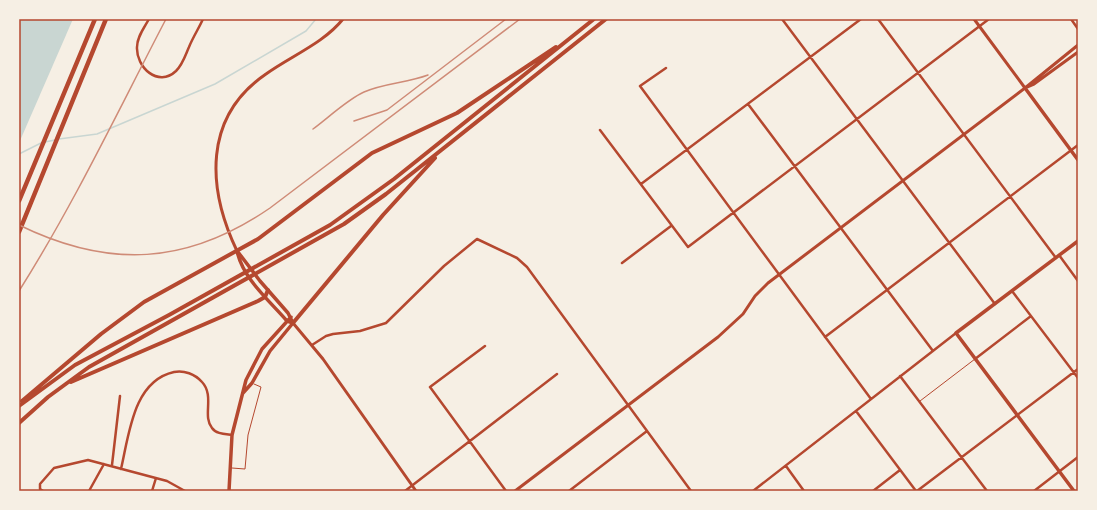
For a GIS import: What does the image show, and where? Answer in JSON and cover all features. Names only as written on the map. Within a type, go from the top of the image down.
[{"type":"highway","points":[[19,200],[95,19]]},
{"type":"highway","points":[[19,232],[106,19]]},
{"type":"main road","points":[[19,405],[75,365],[169,315],[330,225],[361,204],[594,19]]},
{"type":"main road","points":[[19,423],[60,388],[89,367],[344,224],[448,146],[606,19]]},
{"type":"main road","points":[[19,405],[95,339],[144,302],[258,239],[372,153],[457,113],[574,35]]},
{"type":"main road","points":[[1025,88],[1078,160]]},
{"type":"main road","points":[[243,394],[252,383],[270,351],[293,323],[400,195],[448,146]]},
{"type":"main road","points":[[1074,491],[956,333],[1078,241]]},
{"type":"main road","points":[[237,251],[291,317],[293,323]]},
{"type":"main road","points":[[237,251],[239,262],[253,283],[287,321],[293,323]]},
{"type":"main road","points":[[60,388],[95,371],[258,301],[265,297],[268,290]]},
{"type":"main road","points":[[229,491],[232,435],[236,414],[246,380],[262,349],[291,317]]},
{"type":"street","points":[[149,19],[137,43],[137,56],[144,70],[154,76],[172,74],[184,61],[189,46],[203,19]]},
{"type":"street","points":[[237,251],[223,216],[215,173],[216,152],[224,122],[238,100],[254,82],[317,42],[343,19]]},
{"type":"street","points":[[782,19],[995,304]]},
{"type":"street","points":[[641,185],[861,19]]},
{"type":"street","points":[[878,19],[1010,197],[1078,281]]},
{"type":"street","points":[[974,19],[1025,88]]},
{"type":"street","points":[[600,130],[688,247],[989,19]]},
{"type":"street","points":[[1071,19],[1078,29]]},
{"type":"street","points":[[515,491],[732,326],[761,290],[779,274],[1025,88],[1078,45]]},
{"type":"street","points":[[1025,88],[1034,84],[1078,52]]},
{"type":"street","points":[[666,68],[640,86],[871,399]]},
{"type":"street","points":[[748,104],[932,351]]},
{"type":"street","points":[[824,337],[1078,145]]},
{"type":"street","points":[[622,263],[671,226]]},
{"type":"street","points":[[312,346],[326,336],[360,331],[386,323],[444,266],[477,239],[517,258],[527,267],[691,491]]},
{"type":"street","points":[[1012,291],[1078,378]]},
{"type":"street","points":[[975,358],[1031,316]]},
{"type":"street","points":[[293,323],[312,346],[416,491]]},
{"type":"street","points":[[753,491],[956,333]]},
{"type":"street","points":[[484,346],[430,387],[506,491]]},
{"type":"street","points":[[856,411],[917,491],[1078,369]]},
{"type":"street","points":[[121,469],[141,398],[152,383],[167,374],[185,372],[196,377],[202,382],[209,398],[208,418],[211,428],[218,433],[232,435]]},
{"type":"street","points":[[405,491],[558,374]]},
{"type":"street","points":[[900,376],[987,491]]},
{"type":"street","points":[[112,465],[120,396]]},
{"type":"street","points":[[569,491],[647,431]]},
{"type":"street","points":[[1034,491],[1078,457]]},
{"type":"street","points":[[43,491],[40,489],[40,484],[54,468],[88,460],[112,465],[121,469],[156,478],[177,485],[185,491]]},
{"type":"street","points":[[89,491],[104,464]]},
{"type":"street","points":[[786,466],[804,491]]},
{"type":"street","points":[[873,491],[900,470]]},
{"type":"street","points":[[152,491],[156,478]]},
{"type":"lane","points":[[919,402],[975,358]]},
{"type":"lane","points":[[230,468],[245,469],[248,434],[261,387],[246,380]]},
{"type":"shaded area","points":[[19,19],[73,19],[19,143]]},
{"type":"waterway","points":[[59,139],[97,134],[215,84],[306,31],[316,19]]},
{"type":"waterway","points":[[45,142],[55,140]]},
{"type":"waterway","points":[[19,154],[41,143]]},
{"type":"railway","points":[[19,291],[77,191],[166,19]]},
{"type":"railway","points":[[354,121],[387,110],[506,19]]},
{"type":"railway","points":[[19,225],[52,239],[85,249],[116,254],[147,254],[178,250],[208,241],[239,227],[270,208],[520,19]]},
{"type":"railway","points":[[313,129],[345,104],[364,92],[428,75]]}]
